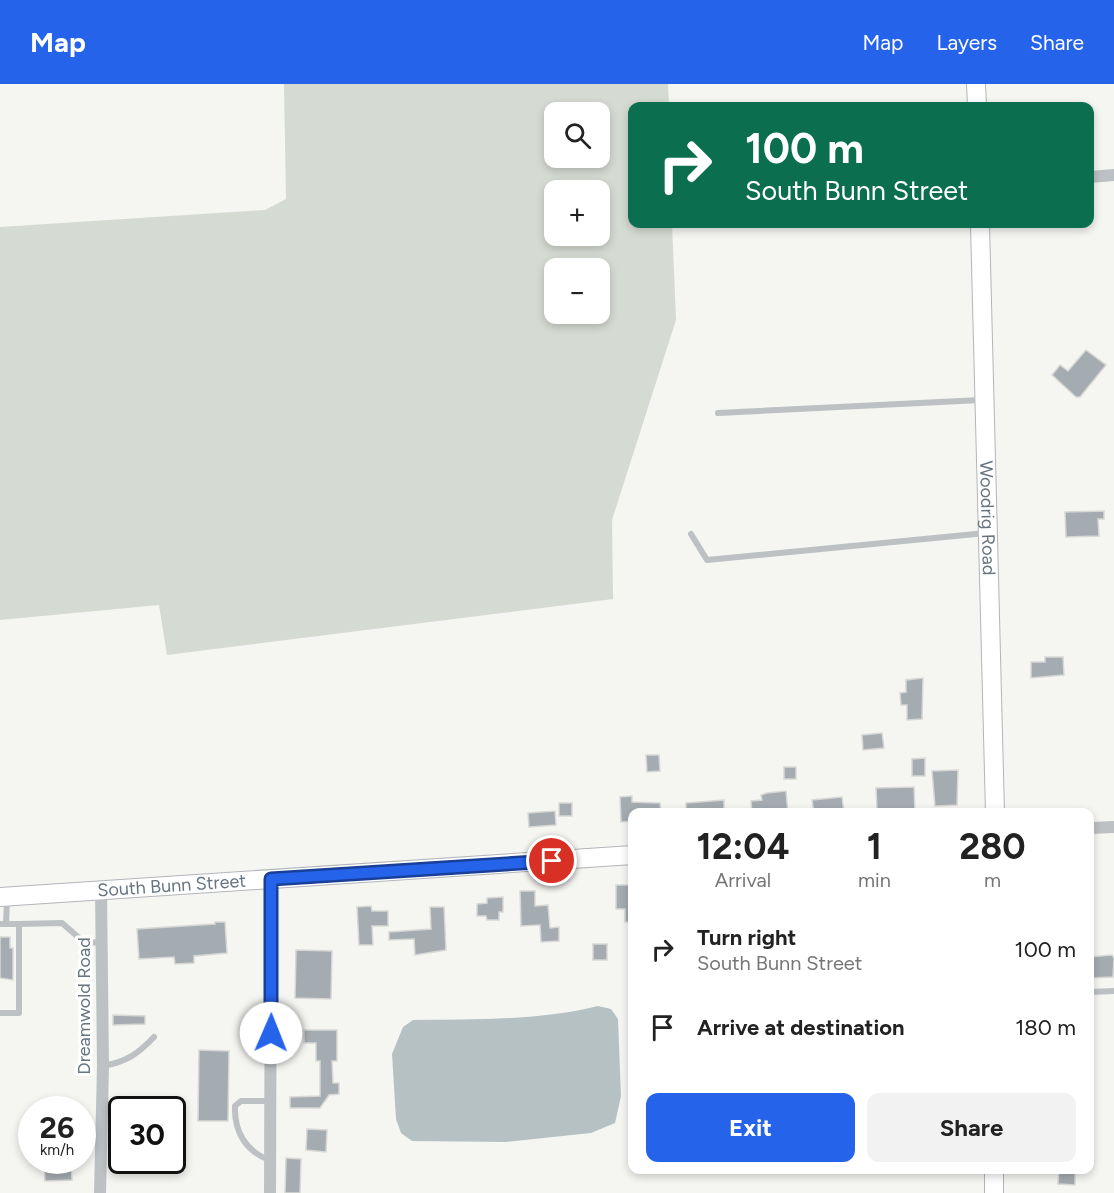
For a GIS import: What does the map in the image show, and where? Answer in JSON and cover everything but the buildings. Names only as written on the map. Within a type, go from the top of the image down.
[{"type":"street","points":[[976,84],[977,102]]},
{"type":"street","points":[[1094,177],[1114,175]]},
{"type":"street","name":"Woodrig Road","points":[[980,228],[990,532],[995,808]]},
{"type":"street","points":[[1094,828],[1114,826]]},
{"type":"street","name":"South Bunn Street","points":[[4,897],[628,855]]},
{"type":"street","points":[[270,1193],[271,879]]},
{"type":"street","name":"Dreamwold Road","points":[[100,1193],[103,1066],[101,890]]},
{"type":"street","points":[[994,1174],[994,1193]]},
{"type":"lane","points":[[718,413],[986,399]]},
{"type":"lane","points":[[691,534],[707,560],[990,532]]},
{"type":"lane","points":[[4,897],[3,924],[62,923],[86,943],[102,942]]},
{"type":"lane","points":[[0,1013],[19,1013],[19,924]]},
{"type":"lane","points":[[1094,992],[1114,991]]},
{"type":"lane","points":[[103,1066],[124,1062],[140,1053],[154,1037]]},
{"type":"lane","points":[[270,1101],[241,1101],[235,1106],[234,1117],[235,1126],[247,1146],[255,1154],[270,1160]]},
{"type":"shaded area","points":[[284,84],[668,84],[669,102],[628,102],[628,228],[672,228],[676,320],[612,520],[613,599],[167,655],[159,605],[0,620],[0,227],[265,210],[286,199]]},
{"type":"shaded area","points":[[598,1006],[611,1009],[618,1019],[621,1096],[615,1123],[591,1133],[506,1142],[412,1141],[401,1133],[396,1119],[392,1054],[403,1027],[413,1020],[529,1017]]},
{"type":"route","points":[[271,1033],[271,879],[552,861]]}]
